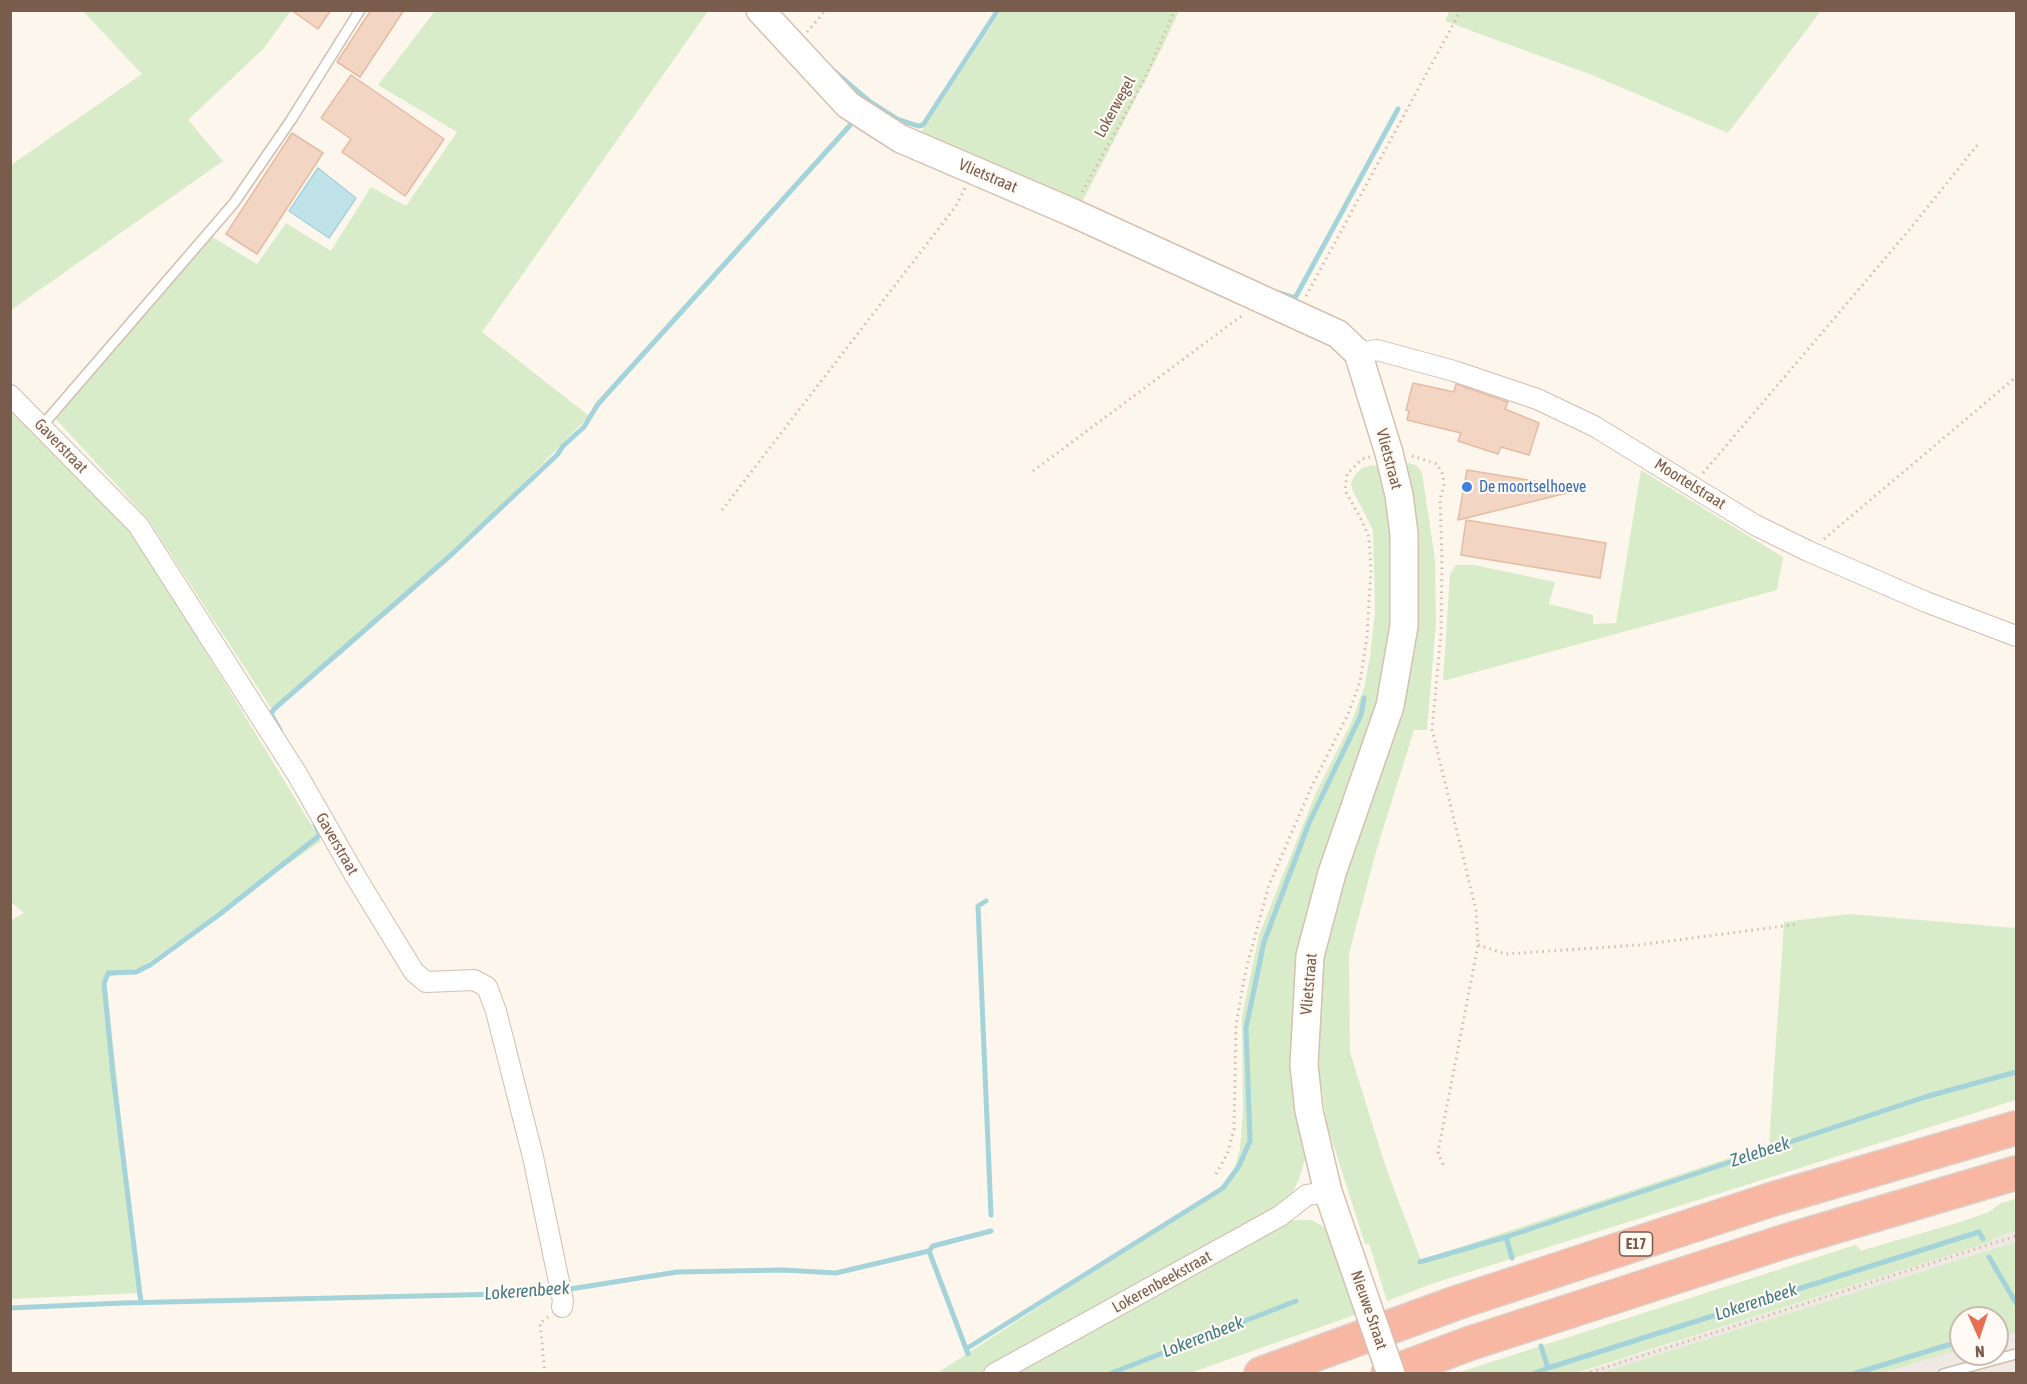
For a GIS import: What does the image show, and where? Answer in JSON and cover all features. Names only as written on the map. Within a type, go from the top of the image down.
[{"type":"highway","name":"E17","points":[[1261,1374],[1456,1303],[1761,1203],[2016,1128]]},
{"type":"highway","points":[[1389,1374],[1471,1343],[1786,1241],[2016,1173]]},
{"type":"street","name":"Vlietstraat","points":[[760,10],[849,105],[901,139],[1071,212],[1338,334],[1358,353],[1389,453],[1399,495],[1404,534],[1404,626],[1390,706],[1332,873],[1310,956],[1304,1065],[1309,1111],[1328,1192],[1347,1247]]},
{"type":"street","name":"Moortelstraat","points":[[1358,353],[1377,350],[1454,371],[1537,399],[1594,426],[1755,525],[1808,551],[1926,602],[2016,636]]},
{"type":"street","name":"Gaverstraat","points":[[10,395],[138,525],[297,774],[414,972],[426,982],[474,980],[487,987],[496,1011],[530,1146],[562,1304]]},
{"type":"street","name":"Lokerenbeekstraat","points":[[994,1374],[1280,1216],[1307,1195],[1328,1192]]},
{"type":"street","name":"Nieuwe Straat","points":[[1347,1247],[1389,1374]]},
{"type":"lane","points":[[42,427],[234,203],[291,120],[360,10]]},
{"type":"lane","points":[[1943,1374],[2016,1354]]},
{"type":"path","points":[[793,46],[826,10]]},
{"type":"path","name":"Lokerwegel","points":[[1071,212],[1144,80],[1175,10]]},
{"type":"path","points":[[1295,315],[1461,10]]},
{"type":"path","points":[[1693,485],[1903,238],[1979,143]]},
{"type":"path","points":[[722,510],[956,206],[973,170]]},
{"type":"path","points":[[1033,471],[1243,316],[1252,296]]},
{"type":"path","points":[[1808,551],[2016,377]]},
{"type":"path","points":[[1478,945],[1506,954],[1639,945],[1799,924]]},
{"type":"path","points":[[1585,1374],[2016,1236]]},
{"type":"path","points":[[545,1374],[540,1323],[562,1304]]},
{"type":"shaded area","points":[[2016,1231],[2016,1373],[1576,1374],[1991,1242],[1993,1238]]},
{"type":"green space","points":[[1450,10],[1821,11],[1728,133],[1592,75],[1445,21]]},
{"type":"green space","points":[[83,11],[291,11],[264,48],[188,120],[223,161],[11,310],[11,165],[142,74]]},
{"type":"green space","points":[[435,11],[708,11],[482,332],[589,416],[454,555],[271,708],[147,518],[54,417],[204,232],[257,264],[286,223],[331,251],[371,187],[406,206],[457,132],[378,85]]},
{"type":"green space","points":[[1001,11],[1179,11],[1081,204],[920,134]]},
{"type":"green space","points":[[11,405],[129,529],[321,841],[140,968],[106,978],[140,1293],[11,1299],[10,921],[24,913],[10,901]]},
{"type":"green space","points":[[1409,463],[1417,466],[1422,473],[1435,559],[1436,623],[1427,730],[1414,730],[1375,855],[1349,954],[1350,1052],[1386,1168],[1421,1260],[1769,1145],[1784,922],[1849,914],[2016,928],[2016,1100],[1431,1284],[1387,1301],[1369,1244],[1365,1244],[1328,1128],[1319,1074],[1320,1014],[1324,954],[1333,912],[1403,694],[1402,471]]},
{"type":"green space","points":[[1373,465],[1381,468],[1390,514],[1395,586],[1387,666],[1371,728],[1322,877],[1305,1159],[1291,1196],[1274,1212],[983,1373],[936,1374],[1209,1196],[1232,1177],[1240,1149],[1243,1112],[1242,1016],[1259,935],[1315,795],[1351,723],[1364,688],[1375,612],[1373,530],[1351,483],[1362,468]]},
{"type":"green space","points":[[1641,470],[1783,557],[1777,590],[1443,681],[1450,574],[1456,565],[1474,565],[1555,582],[1549,604],[1593,615],[1593,624],[1616,623]]},
{"type":"green space","points":[[2016,1199],[2016,1231],[1993,1238],[1991,1242],[1576,1373],[1457,1373],[1855,1245],[1860,1251],[1960,1222],[1989,1212],[2001,1203]]},
{"type":"green space","points":[[1312,1220],[1329,1230],[1363,1312],[1190,1373],[1004,1374],[1283,1222]]},
{"type":"green space","points":[[2016,1242],[2016,1332],[2009,1334],[2009,1306],[1949,1306],[1949,1353],[1882,1373],[1600,1373]]},
{"type":"water","points":[[318,168],[356,198],[329,238],[289,211]]},
{"type":"building","points":[[291,10],[331,10],[318,29]]},
{"type":"building","points":[[371,10],[404,10],[360,77],[337,62]]},
{"type":"building","points":[[351,75],[444,139],[405,196],[342,152],[351,139],[321,118]]},
{"type":"building","points":[[292,133],[323,153],[257,254],[226,234]]},
{"type":"building","points":[[1413,383],[1454,392],[1456,384],[1508,402],[1505,409],[1539,423],[1529,455],[1501,447],[1498,454],[1458,441],[1461,433],[1407,420],[1409,411],[1406,410]]},
{"type":"building","points":[[1467,470],[1583,489],[1458,520]]},
{"type":"building","points":[[1466,520],[1606,543],[1600,578],[1461,555]]},
{"type":"waterway","points":[[865,106],[869,101],[897,119],[918,126],[923,125],[998,10]]},
{"type":"waterway","points":[[835,72],[869,101]]},
{"type":"waterway","points":[[1279,293],[1295,298],[1398,109]]},
{"type":"waterway","points":[[280,730],[271,714],[274,709],[451,555],[557,455],[563,446],[584,427],[598,404],[853,122]]},
{"type":"waterway","points":[[966,1349],[1223,1188],[1239,1166],[1250,1141],[1246,1028],[1264,942],[1309,823],[1361,715],[1364,698]]},
{"type":"waterway","points":[[141,1303],[113,1075],[104,984],[108,973],[136,972],[150,965],[220,914],[320,835],[315,825]]},
{"type":"waterway","points":[[986,901],[978,906],[991,1215]]},
{"type":"waterway","name":"Zelebeek","points":[[1420,1262],[1506,1237],[1925,1097],[2016,1072]]},
{"type":"waterway","points":[[929,1251],[933,1246],[991,1231]]},
{"type":"waterway","name":"Lokerenbeek","points":[[1541,1346],[1548,1368],[1979,1232],[1983,1239]]},
{"type":"waterway","name":"Lokerenbeek","points":[[1506,1237],[1512,1258]]},
{"type":"waterway","name":"Lokerenbeek","points":[[10,1308],[122,1303],[545,1293],[677,1272],[783,1270],[836,1273],[929,1251],[968,1354]]},
{"type":"waterway","name":"Lokerenbeek","points":[[1989,1257],[2016,1303]]},
{"type":"waterway","name":"Lokerenbeek","points":[[1109,1374],[1296,1301]]},
{"type":"waterway","points":[[1853,1374],[1949,1345]]},
{"type":"waterway","points":[[1532,1374],[1548,1368]]},
{"type":"place","name":"De moortselhoeve","points":[[1467,487]]}]
